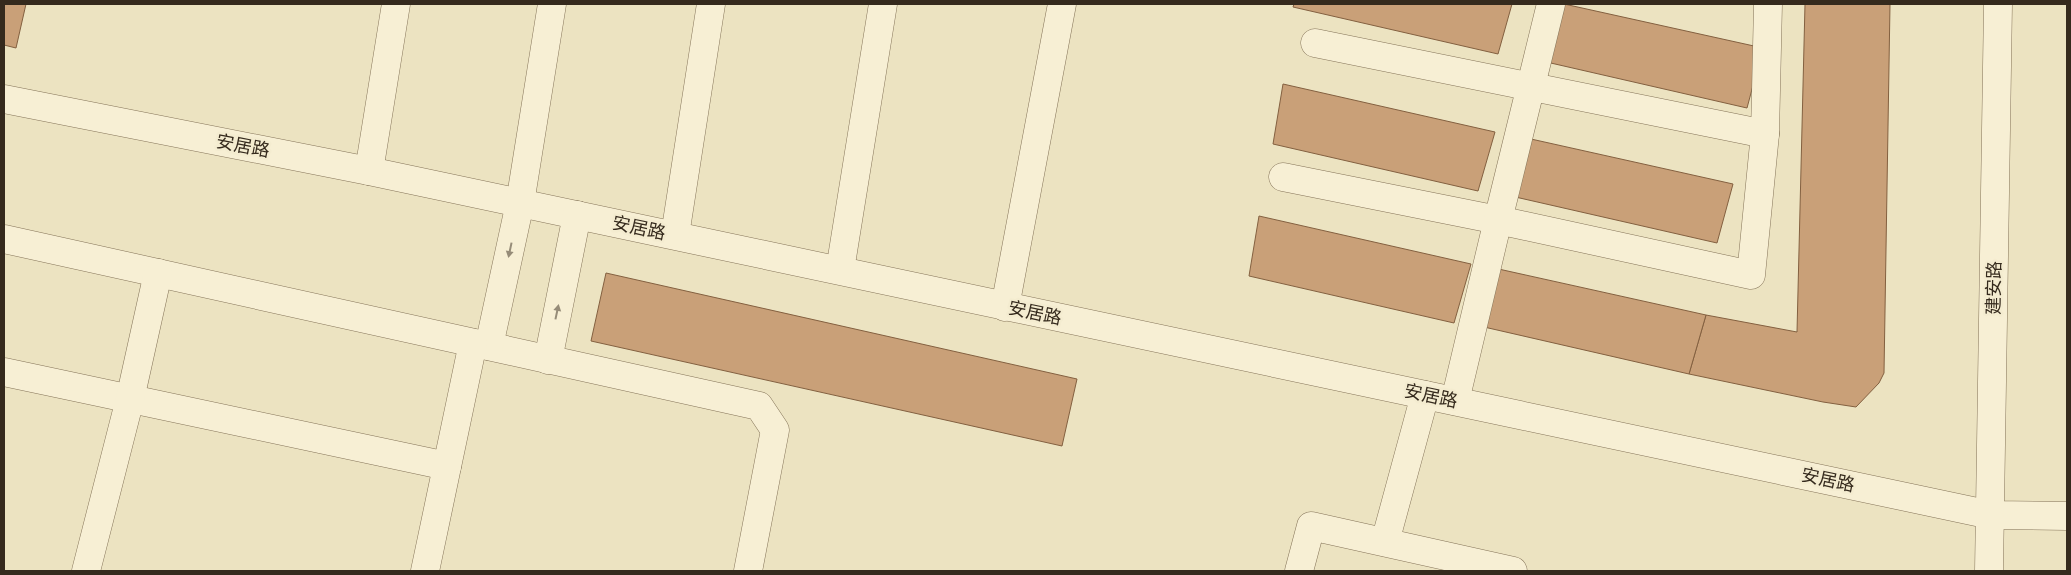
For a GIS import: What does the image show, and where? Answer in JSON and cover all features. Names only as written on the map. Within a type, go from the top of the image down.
[{"type":"street","points":[[369,171],[396,4]]},
{"type":"street","points":[[424,571],[447,466],[520,203],[552,4]]},
{"type":"street","points":[[675,235],[711,4]]},
{"type":"street","points":[[840,270],[883,4]]},
{"type":"street","points":[[1005,307],[1062,4]]},
{"type":"street","points":[[1455,401],[1551,4]]},
{"type":"street","points":[[1283,177],[1498,220],[1751,275],[1764,134],[1768,4]]},
{"type":"street","name":"建安路","points":[[1990,571],[1998,4]]},
{"type":"street","points":[[1315,43],[1764,134]]},
{"type":"street","name":"安居路","points":[[4,99],[369,171],[675,235],[1005,307],[1991,515],[2067,516]]},
{"type":"street","points":[[548,360],[577,215]]},
{"type":"street","points":[[4,238],[759,406],[775,430],[748,571]]},
{"type":"street","points":[[86,571],[130,399],[158,273]]},
{"type":"street","points":[[4,372],[447,466]]},
{"type":"street","points":[[1385,542],[1425,395]]},
{"type":"street","points":[[1299,571],[1311,526],[1513,571]]},
{"type":"building","points":[[4,4],[26,4],[16,48],[4,45]]},
{"type":"building","points":[[1294,4],[1512,4],[1498,54],[1293,7]]},
{"type":"building","points":[[1564,4],[1763,48],[1747,108],[1542,61]]},
{"type":"building","points":[[1805,4],[1890,4],[1884,373],[1879,383],[1856,407],[1689,374],[1706,315],[1797,332]]},
{"type":"building","points":[[1283,84],[1495,132],[1478,191],[1273,144]]},
{"type":"building","points":[[1522,137],[1733,184],[1717,243],[1511,196]]},
{"type":"building","points":[[1259,216],[1471,264],[1454,323],[1249,276]]},
{"type":"building","points":[[1494,268],[1706,315],[1689,374],[1484,327]]},
{"type":"building","points":[[606,273],[1077,379],[1062,446],[591,341]]}]
